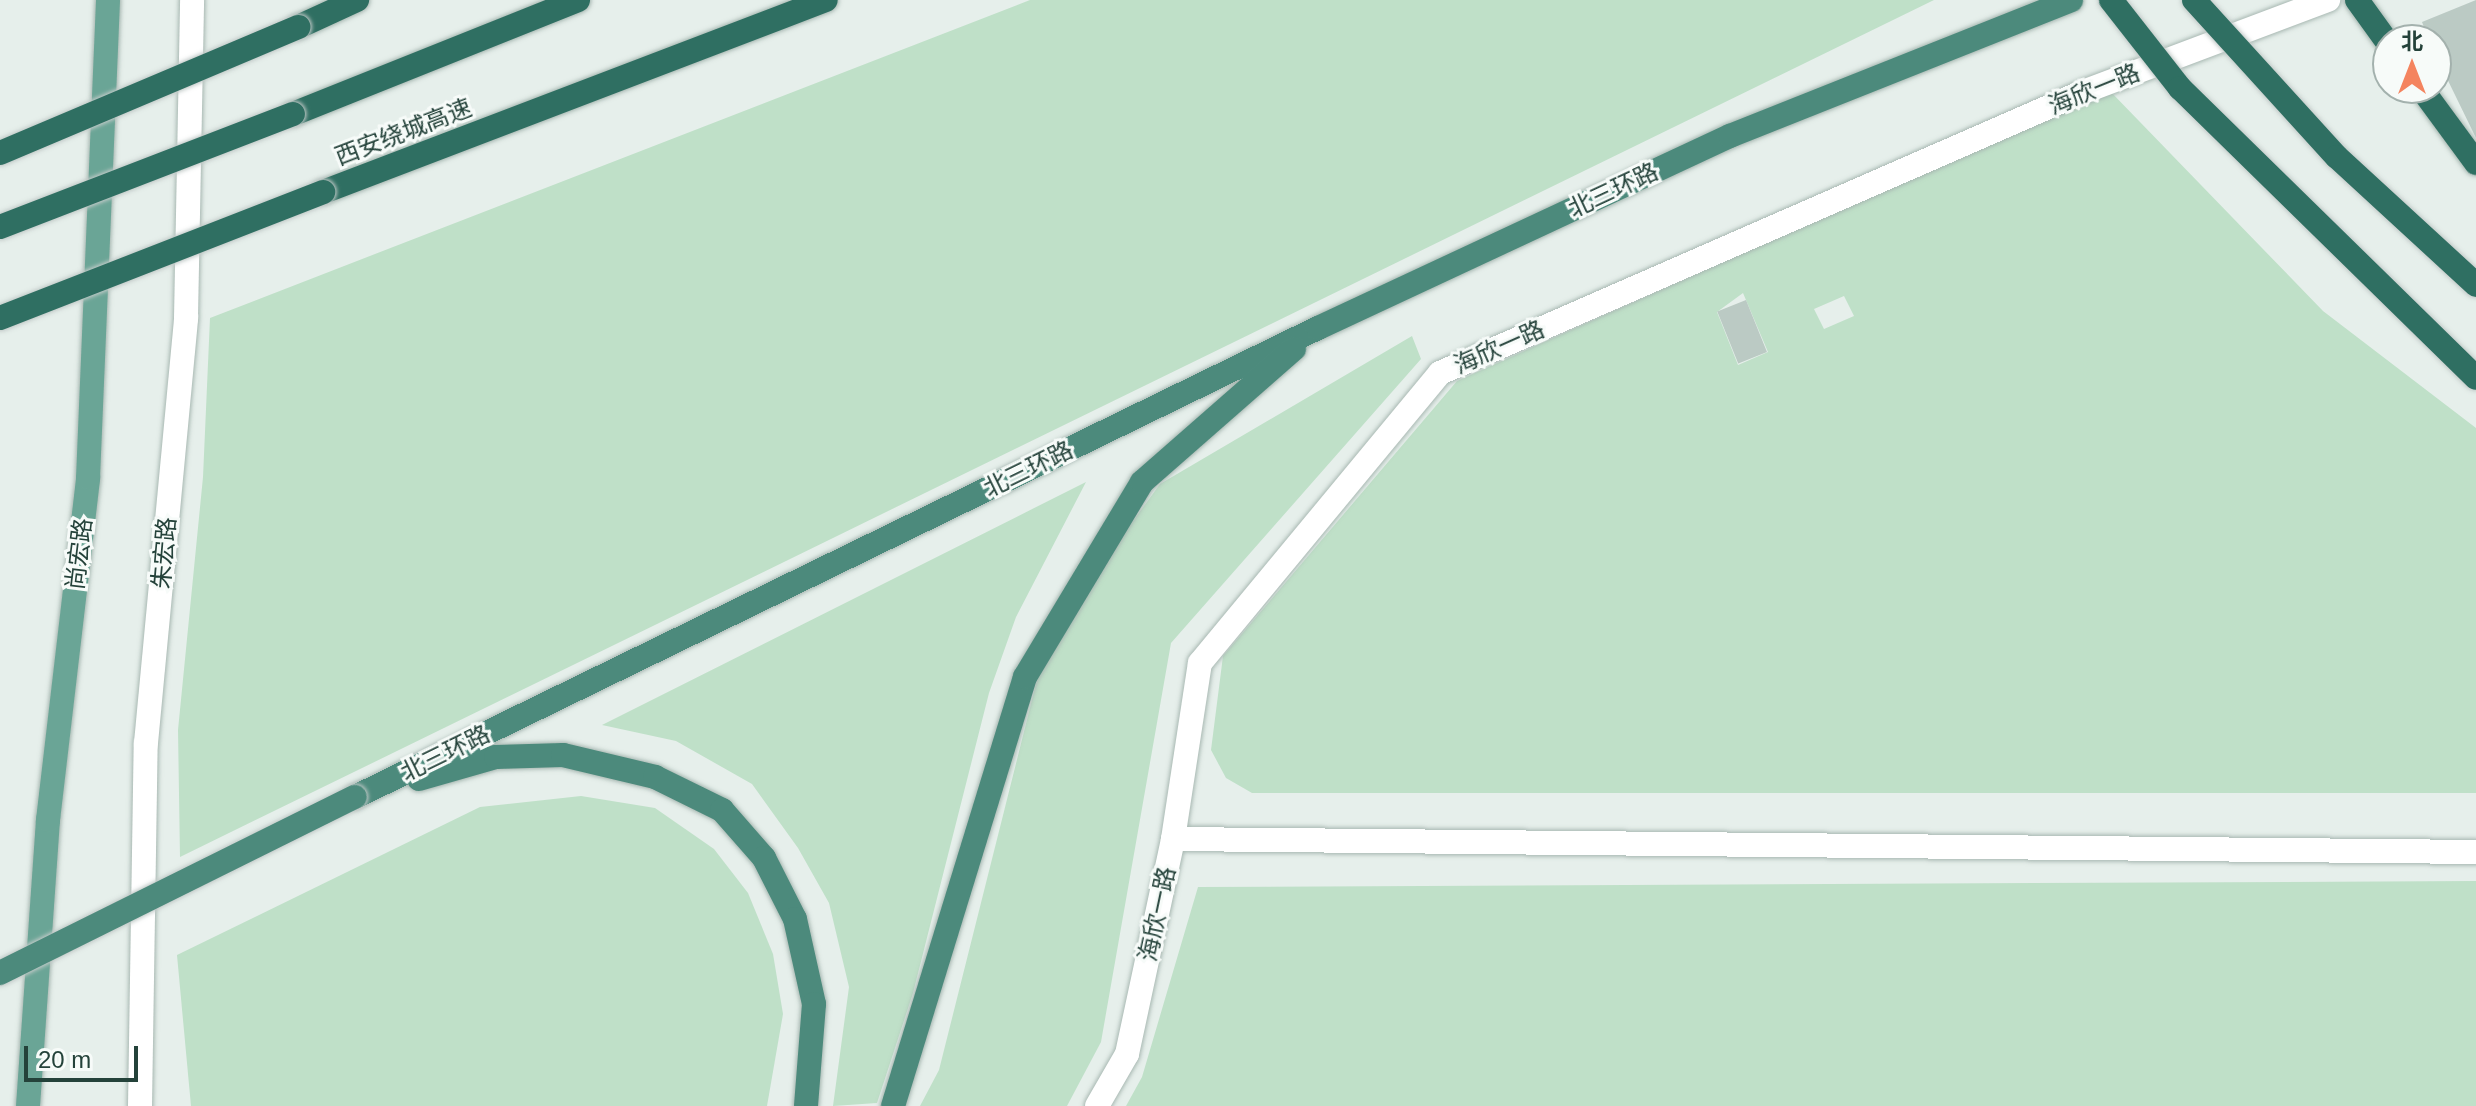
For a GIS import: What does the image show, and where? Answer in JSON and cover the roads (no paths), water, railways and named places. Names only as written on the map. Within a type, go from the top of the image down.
[{"type":"highway","points":[[0,153],[357,0]]},
{"type":"highway","points":[[0,227],[578,0]]},
{"type":"highway","name":"西安绕城高速","points":[[0,318],[826,0]]},
{"type":"highway","name":"北三环路","points":[[0,973],[1318,328],[1730,136],[2071,0]]},
{"type":"highway","points":[[2111,0],[2180,88],[2476,378]]},
{"type":"highway","points":[[2194,0],[2306,125],[2476,285]]},
{"type":"highway","points":[[2357,0],[2374,24]]},
{"type":"highway","points":[[2433,104],[2476,163]]},
{"type":"highway","points":[[893,1106],[1025,677],[1142,482],[1318,328]]},
{"type":"highway","points":[[355,797],[496,757],[563,755],[655,777],[722,810],[764,858],[795,919],[814,1004],[806,1106]]},
{"type":"main road","name":"尚宏路","points":[[28,1106],[48,820],[88,478],[108,0]]},
{"type":"street","name":"朱宏路","points":[[140,1106],[146,743],[186,318],[192,0]]},
{"type":"street","name":"海欣一路","points":[[1097,1106],[1127,1054],[1173,839],[1200,663],[1440,373],[2083,92],[2328,0]]},
{"type":"street","points":[[1173,839],[2476,852]]}]
